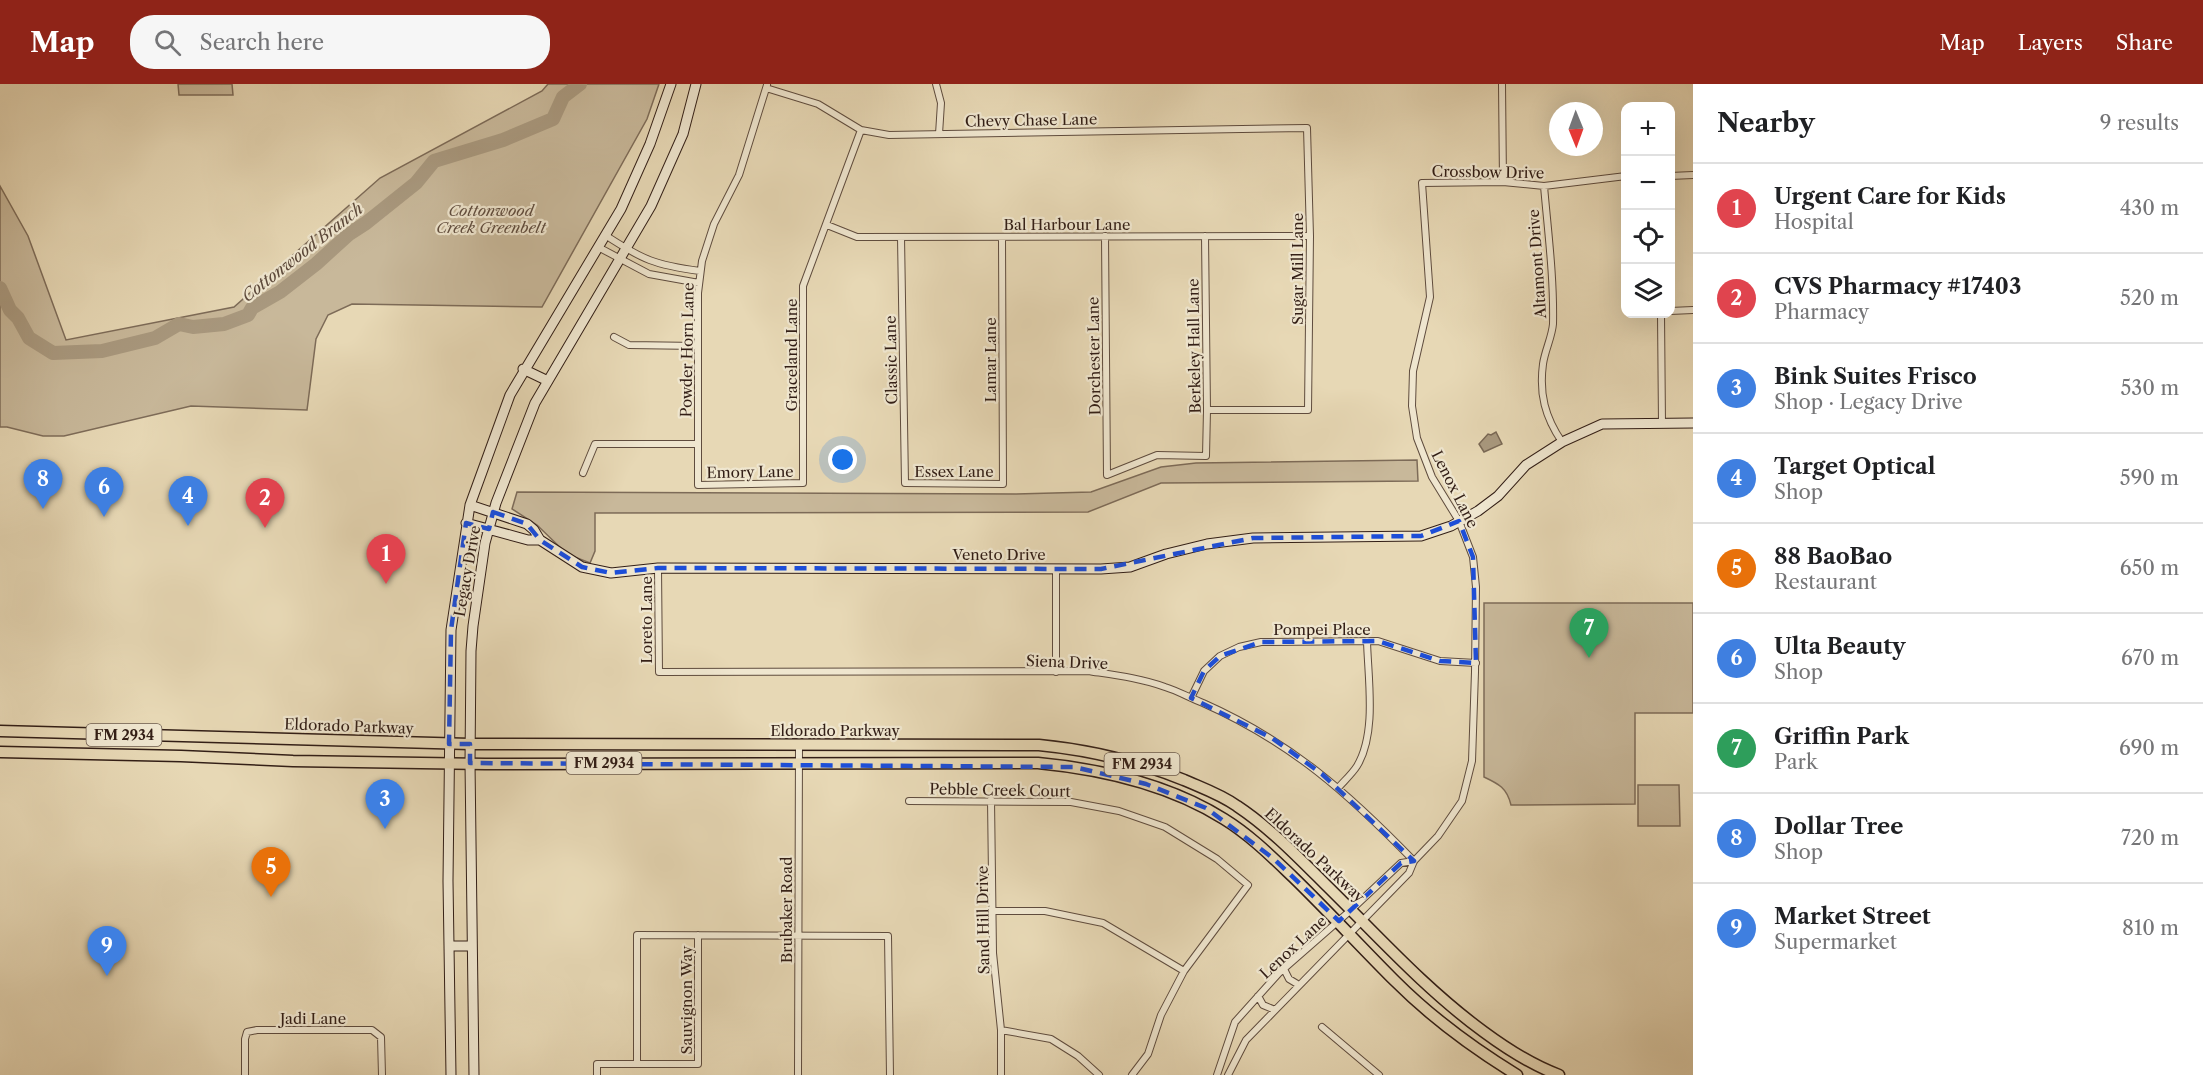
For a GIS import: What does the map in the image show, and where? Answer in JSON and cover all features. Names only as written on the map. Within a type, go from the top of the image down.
[{"type":"main road","name":"Legacy Drive","points":[[451,1075],[449,744],[451,630],[470,505],[510,395],[631,189],[672,84]]},
{"type":"main road","name":"Legacy Drive","points":[[474,1075],[470,744],[473,626],[485,543],[493,512],[535,403],[651,206],[683,134],[696,84]]},
{"type":"main road","points":[[524,369],[548,381]]},
{"type":"main road","name":"Veneto Drive","points":[[470,505],[527,524],[540,540],[582,567],[611,573],[658,568],[1101,569],[1130,567],[1166,554],[1253,538],[1421,536],[1478,511],[1498,496],[1526,465],[1562,442],[1602,424],[1693,423]]},
{"type":"main road","name":"Veneto Drive","points":[[466,523],[528,540],[540,540]]},
{"type":"main road","name":"Eldorado Parkway","points":[[0,731],[449,744],[1039,746],[1077,749],[1152,767],[1214,792],[1236,805],[1287,846],[1452,1009],[1541,1069],[1559,1075]]},
{"type":"main road","points":[[63,754],[66,734]]},
{"type":"main road","points":[[78,754],[79,734]]},
{"type":"main road","name":"Eldorado Parkway","points":[[0,752],[293,761],[1038,763],[1074,766],[1146,784],[1206,808],[1226,820],[1274,859],[1350,933],[1396,982],[1440,1022],[1478,1051],[1517,1075]]},
{"type":"main road","points":[[449,946],[472,946]]},
{"type":"street","points":[[936,84],[940,104],[939,134]]},
{"type":"street","points":[[1502,84],[1503,182]]},
{"type":"street","name":"Chevy Chase Lane","points":[[767,86],[818,104],[861,130],[889,135],[1307,128]]},
{"type":"street","name":"Powder Horn Lane","points":[[698,484],[700,271],[714,224],[739,175],[767,86]]},
{"type":"street","name":"Sugar Mill Lane","points":[[1207,410],[1308,410],[1310,236],[1307,128]]},
{"type":"street","name":"Graceland Lane","points":[[803,483],[803,285],[861,130]]},
{"type":"street","points":[[1675,176],[1693,175]]},
{"type":"street","name":"Crossbow Drive","points":[[1422,183],[1503,182],[1544,186],[1621,177]]},
{"type":"street","name":"Lenox Lane","points":[[1228,1075],[1246,1040],[1409,873],[1414,861],[1438,836],[1462,801],[1472,761],[1476,663],[1476,587],[1473,557],[1459,521],[1432,477],[1417,438],[1412,406],[1413,371],[1430,297],[1422,183]]},
{"type":"street","name":"Altamont Drive","points":[[1544,186],[1553,327],[1544,363],[1542,392],[1549,422],[1562,442]]},
{"type":"street","name":"Bal Harbour Lane","points":[[827,225],[857,237],[1310,236]]},
{"type":"street","points":[[604,235],[638,256],[658,264],[700,271]]},
{"type":"street","name":"Dorchester Lane","points":[[1105,236],[1107,475],[1158,455],[1206,456]]},
{"type":"street","name":"Berkeley Hall Lane","points":[[1205,236],[1206,456]]},
{"type":"street","name":"Classic Lane","points":[[901,237],[905,483]]},
{"type":"street","name":"Lamar Lane","points":[[1002,237],[1003,484]]},
{"type":"street","points":[[598,247],[649,274],[699,283]]},
{"type":"street","points":[[1675,310],[1693,310]]},
{"type":"street","points":[[1661,318],[1662,424]]},
{"type":"street","points":[[614,337],[629,345],[698,346]]},
{"type":"street","points":[[583,473],[595,444],[698,444]]},
{"type":"street","name":"Emory Lane","points":[[698,484],[803,483]]},
{"type":"street","name":"Essex Lane","points":[[905,483],[1003,484]]},
{"type":"street","name":"Loreto Lane","points":[[658,568],[659,672]]},
{"type":"street","points":[[1056,569],[1056,672]]},
{"type":"street","points":[[1338,788],[1357,766],[1366,742],[1369,722],[1367,641]]},
{"type":"street","name":"Pompei Place","points":[[1191,698],[1204,670],[1220,656],[1239,647],[1261,642],[1367,641],[1391,644],[1440,661],[1476,663]]},
{"type":"street","name":"Siena Drive","points":[[659,672],[1088,671],[1128,677],[1165,687],[1191,698],[1226,713],[1272,738],[1322,774],[1373,819],[1414,861]]},
{"type":"street","name":"Brubaker Road","points":[[798,1075],[799,745]]},
{"type":"street","name":"Sand Hill Drive","points":[[991,800],[993,953],[1001,1030],[1001,1075]]},
{"type":"street","name":"Pebble Creek Court","points":[[909,801],[1071,802],[1119,811],[1165,827],[1217,859],[1248,885],[1184,971]]},
{"type":"street","name":"Lenox Lane","points":[[1217,1075],[1235,1022],[1258,996],[1284,969],[1401,863],[1414,861]]},
{"type":"street","points":[[993,911],[1045,911],[1103,922],[1184,971],[1161,1015],[1148,1054],[1132,1075]]},
{"type":"street","points":[[597,1075],[597,1064],[637,1064],[637,935],[799,935],[888,936],[890,1075]]},
{"type":"street","name":"Sauvignon Way","points":[[637,1064],[698,1064],[698,935]]},
{"type":"street","points":[[1284,969],[1289,979],[1299,985]]},
{"type":"street","points":[[1258,996],[1263,1005],[1275,1010]]},
{"type":"street","points":[[1322,1027],[1379,1075]]},
{"type":"street","name":"Jadi Lane","points":[[245,1075],[245,1039],[247,1032],[257,1030],[372,1030],[381,1038],[382,1075]]},
{"type":"street","points":[[1001,1030],[1051,1039],[1078,1056],[1100,1075]]},
{"type":"highlighted area","points":[[493,512],[506,516],[527,524],[540,540],[582,567],[611,573],[658,568],[1101,569],[1253,538],[1421,536],[1459,521],[1473,557],[1476,663],[1440,661],[1378,641],[1261,642],[1220,656],[1204,671],[1191,698],[1272,738],[1322,774],[1414,861],[1401,863],[1339,921],[1274,859],[1206,808],[1146,784],[1074,767],[470,763],[470,744],[449,744],[451,630],[466,523],[489,529]]},
{"type":"green space","points":[[178,84],[232,84],[233,95],[179,95]]},
{"type":"green space","name":"Cottonwood Creek Greenbelt","points":[[548,84],[659,84],[647,119],[542,307],[352,304],[328,315],[316,339],[307,410],[191,406],[64,436],[43,436],[0,427],[0,186],[28,236],[66,340],[234,307],[380,178],[542,91]]},
{"type":"green space","points":[[1417,460],[1418,481],[1161,483],[1088,512],[595,513],[595,551],[590,563],[567,554],[537,525],[512,509],[517,492],[1016,494],[1091,492],[1161,467],[1196,463]]},
{"type":"green space","points":[[1484,603],[1693,603],[1693,713],[1635,713],[1635,804],[1511,805],[1502,787],[1484,777]]},
{"type":"green space","points":[[1638,785],[1679,785],[1680,826],[1638,826]]},
{"type":"shaded area","points":[[1496,432],[1502,444],[1484,452],[1479,444],[1488,434]]},
{"type":"waterway","name":"Cottonwood Branch","points":[[0,288],[10,310],[18,318],[29,338],[53,353],[102,351],[155,338],[179,324],[193,327],[224,324],[248,315],[252,308],[280,292],[349,234],[416,183],[434,161],[503,140],[553,119],[563,97],[580,84]]},
{"type":"waterway","name":"Cottonwood Branch","points":[[0,301],[10,310]]},
{"type":"place","name":"Dollar Tree","points":[[43,509]]},
{"type":"place","name":"Ulta Beauty","points":[[104,517]]},
{"type":"place","name":"Target Optical","points":[[188,526]]},
{"type":"place","name":"CVS Pharmacy #17403","points":[[265,528]]},
{"type":"place","name":"Urgent Care for Kids","points":[[386,584]]},
{"type":"place","name":"Griffin Park","points":[[1589,658]]},
{"type":"place","name":"Bink Suites Frisco","points":[[385,829]]},
{"type":"place","name":"88 BaoBao","points":[[271,897]]},
{"type":"place","name":"Market Street","points":[[107,976]]}]
